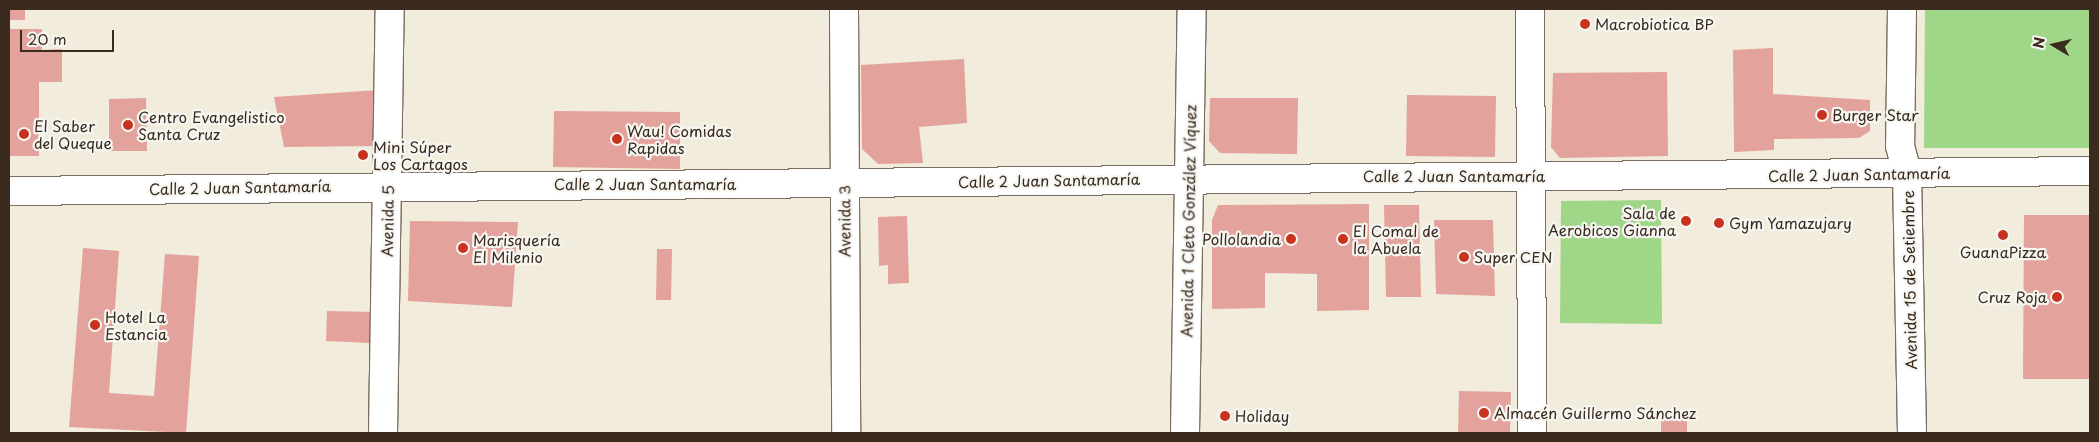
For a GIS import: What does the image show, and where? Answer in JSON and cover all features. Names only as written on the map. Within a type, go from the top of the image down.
[{"type":"street","name":"Avenida 5","points":[[384,433],[390,9]]},
{"type":"street","name":"Avenida 3","points":[[844,9],[846,433]]},
{"type":"street","name":"Avenida 1 Cleto González Víquez","points":[[1185,433],[1192,9]]},
{"type":"street","points":[[1530,9],[1529,176],[1532,433]]},
{"type":"street","name":"Avenida 15 de Setiembre","points":[[1902,9],[1900,146],[1907,173],[1912,433]]},
{"type":"street","name":"Calle 2 Juan Santamaría","points":[[9,191],[388,185],[844,184],[1188,178],[2090,171]]},
{"type":"green space","points":[[1925,9],[2090,9],[2090,148],[1924,148]]},
{"type":"green space","points":[[1661,200],[1662,324],[1560,323],[1561,201]]},
{"type":"building","points":[[9,9],[25,9],[25,20],[9,20]]},
{"type":"building","points":[[9,29],[42,29],[42,50],[62,49],[62,82],[39,82],[39,156],[9,156]]},
{"type":"building","points":[[1773,48],[1773,94],[1870,100],[1870,131],[1859,138],[1774,139],[1774,150],[1734,152],[1733,50]]},
{"type":"building","points":[[964,59],[967,123],[919,127],[923,163],[878,164],[862,149],[861,65]]},
{"type":"building","points":[[1667,72],[1668,156],[1560,158],[1551,147],[1553,73]]},
{"type":"building","points":[[378,90],[375,146],[284,147],[274,97]]},
{"type":"building","points":[[1407,95],[1496,96],[1495,157],[1406,156]]},
{"type":"building","name":"Centro Evangelistico Santa Cruz","points":[[146,98],[147,151],[109,151],[109,99]]},
{"type":"building","points":[[1210,98],[1298,98],[1297,154],[1220,153],[1209,141]]},
{"type":"building","name":"Wau! Comidas Rapidas","points":[[554,111],[680,112],[680,169],[553,167]]},
{"type":"building","points":[[1369,204],[1369,310],[1317,311],[1317,274],[1265,273],[1265,308],[1212,309],[1212,220],[1218,205]]},
{"type":"building","points":[[1384,205],[1419,205],[1421,297],[1386,297]]},
{"type":"building","name":"Cruz Roja","points":[[2024,215],[2090,215],[2090,379],[2023,379]]},
{"type":"building","points":[[907,216],[909,283],[888,284],[888,265],[879,266],[878,217]]},
{"type":"building","name":"Super CEN","points":[[1434,220],[1493,220],[1495,296],[1436,294]]},
{"type":"building","name":"Marisquería El Milenio","points":[[410,221],[518,222],[512,307],[408,301]]},
{"type":"building","name":"Hotel La Estancia","points":[[83,248],[119,251],[109,393],[154,396],[165,254],[199,256],[186,433],[69,427]]},
{"type":"building","points":[[657,249],[672,249],[671,300],[656,300]]},
{"type":"building","points":[[327,311],[373,312],[370,343],[326,341]]},
{"type":"building","name":"Almacén Guillermo Sánchez","points":[[1459,391],[1511,392],[1510,433],[1458,433]]},
{"type":"building","points":[[1661,416],[1687,416],[1687,433],[1661,433]]},
{"type":"place","name":"Macrobiotica BP","points":[[1585,24]]},
{"type":"place","name":"Burger Star","points":[[1822,115]]},
{"type":"place","name":"Centro Evangelistico Santa Cruz","points":[[128,125]]},
{"type":"place","name":"El Saber del Queque","points":[[24,134]]},
{"type":"place","name":"Wau! Comidas Rapidas","points":[[617,139]]},
{"type":"place","name":"Mini Súper Los Cartagos","points":[[363,155]]},
{"type":"place","name":"Sala de Aerobicos Gianna","points":[[1686,221]]},
{"type":"place","name":"Gym Yamazujary","points":[[1719,223]]},
{"type":"place","name":"GuanaPizza","points":[[2003,235]]},
{"type":"place","name":"Pollolandia","points":[[1291,239]]},
{"type":"place","name":"El Comal de la Abuela","points":[[1343,239]]},
{"type":"place","name":"Marisquería El Milenio","points":[[463,248]]},
{"type":"place","name":"Super CEN","points":[[1464,257]]},
{"type":"place","name":"Cruz Roja","points":[[2057,297]]},
{"type":"place","name":"Hotel La Estancia","points":[[95,325]]},
{"type":"place","name":"Almacén Guillermo Sánchez","points":[[1484,413]]},
{"type":"place","name":"Holiday","points":[[1225,416]]}]
